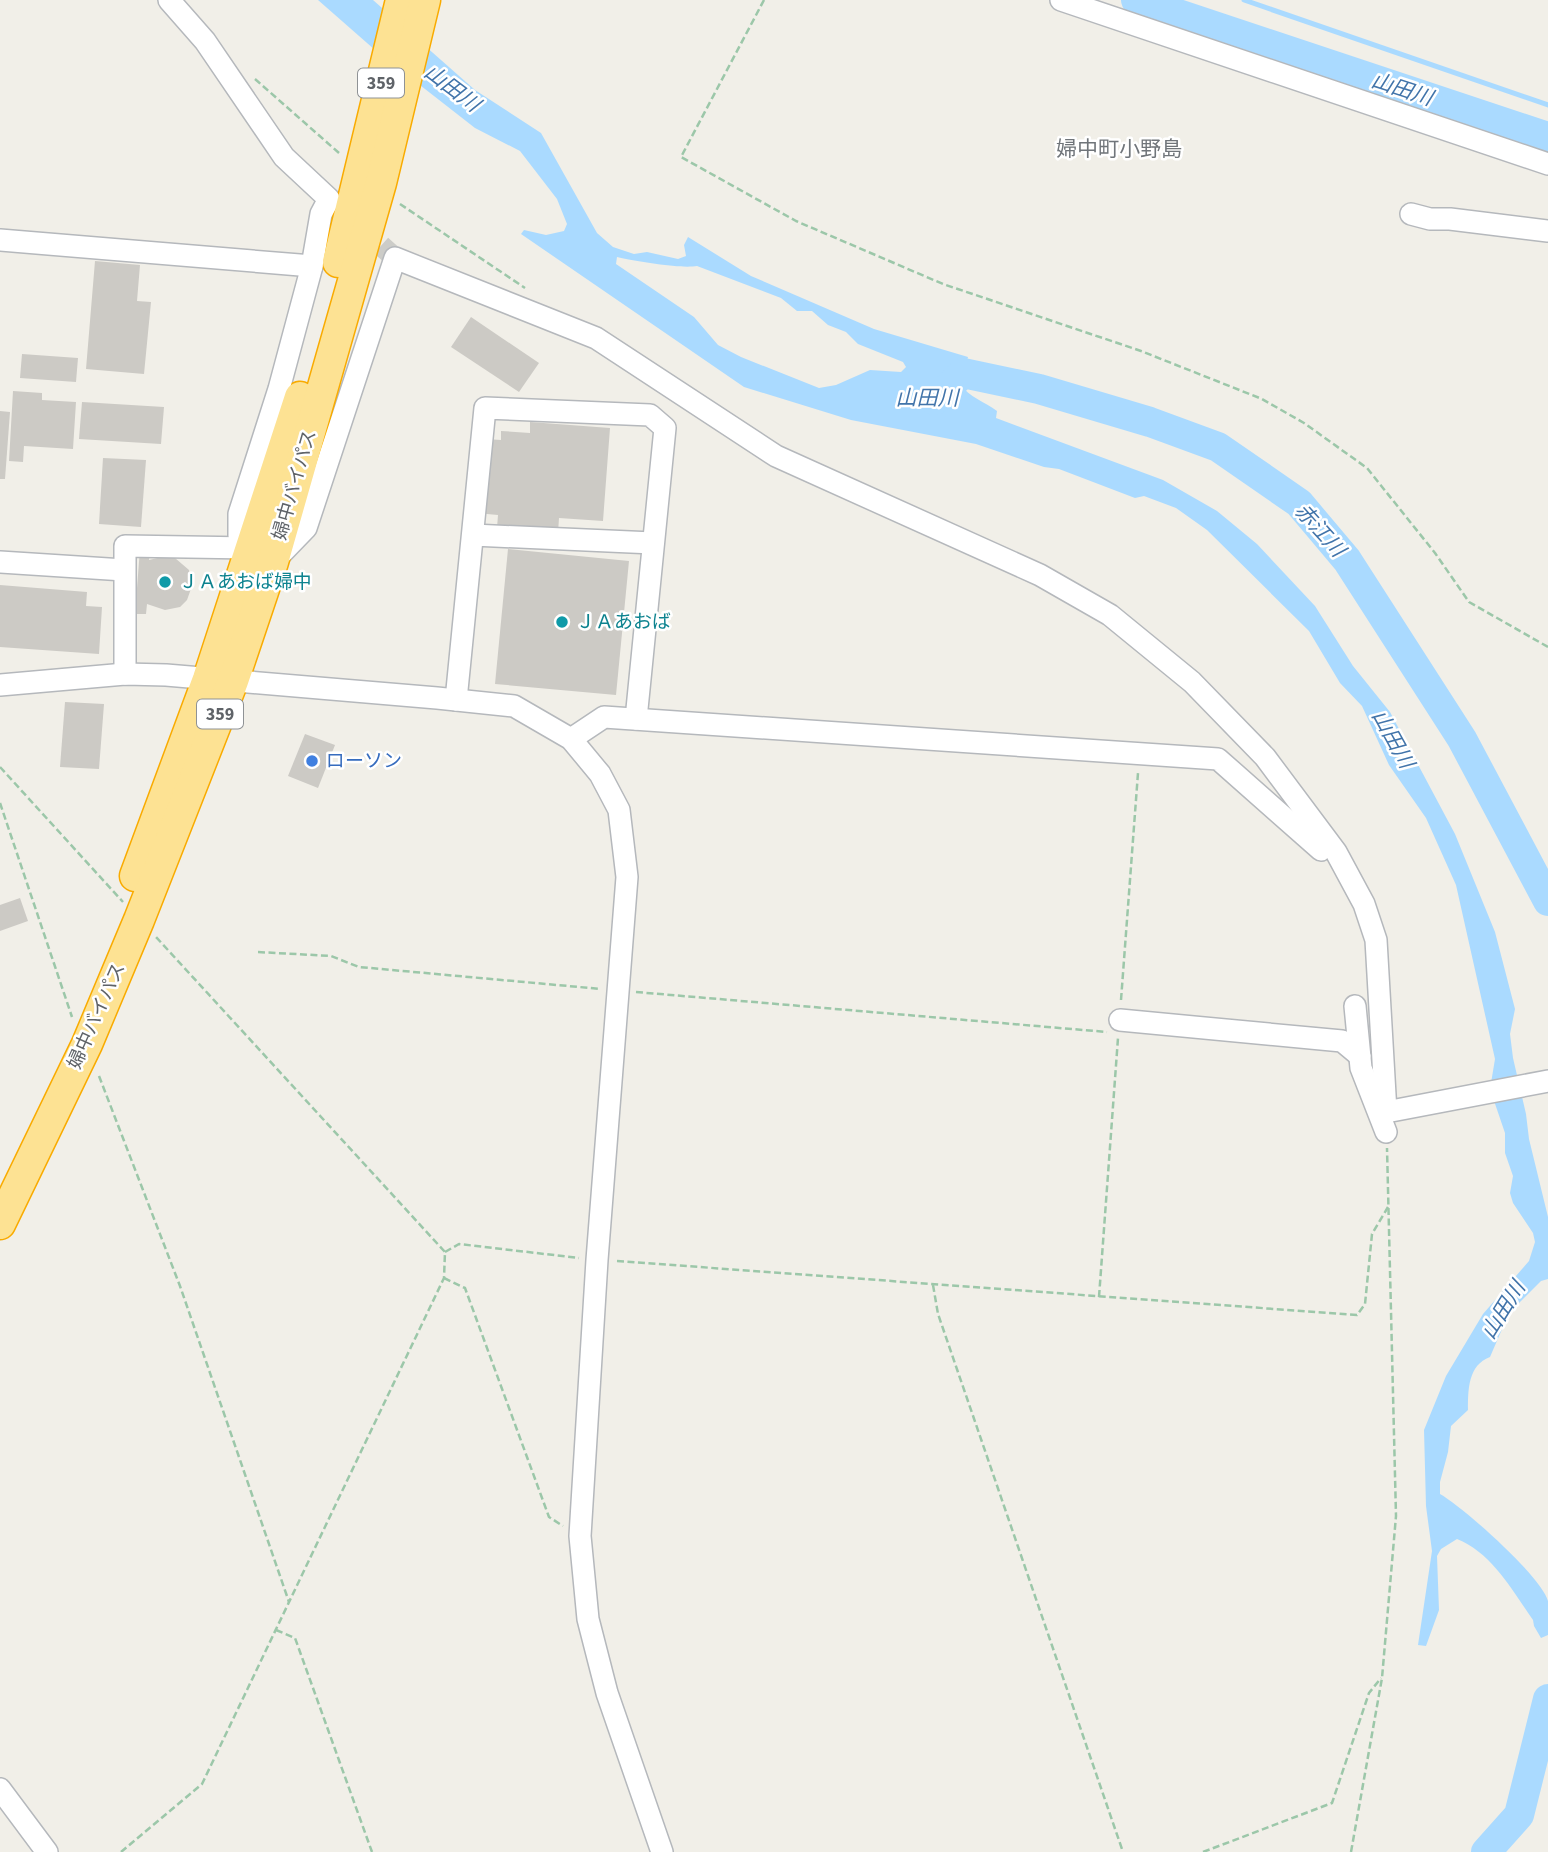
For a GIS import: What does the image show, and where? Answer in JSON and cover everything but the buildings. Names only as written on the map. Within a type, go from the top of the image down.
[{"type":"highway","name":"婦中バイパス","points":[[370,177],[401,0]]},
{"type":"highway","name":"婦中バイパス","points":[[0,1224],[132,912],[221,680],[261,555],[322,328],[425,0]]},
{"type":"highway","name":"婦中バイパス","points":[[0,1185],[80,1034]]},
{"type":"street","points":[[169,0],[205,41],[284,157],[329,199],[321,214],[312,266],[279,389],[239,514],[239,536],[261,555]]},
{"type":"street","points":[[1061,0],[1548,164]]},
{"type":"street","points":[[1411,214],[1430,219],[1548,231]]},
{"type":"street","points":[[0,240],[312,266]]},
{"type":"street","points":[[124,674],[125,546],[261,555],[306,528],[395,258],[596,338],[776,456],[1040,575],[1110,615],[1192,682],[1265,757],[1336,852],[1364,904],[1376,940],[1386,1112],[1548,1081]]},
{"type":"street","points":[[456,700],[485,408],[650,415],[665,429],[636,719]]},
{"type":"street","points":[[472,535],[653,543]]},
{"type":"street","points":[[0,562],[124,570]]},
{"type":"street","points":[[0,685],[124,674],[166,675],[514,706],[571,739],[600,774],[619,810],[627,877],[597,1260],[580,1536],[588,1619],[607,1693],[662,1852]]},
{"type":"street","points":[[571,739],[604,718],[1219,758],[1297,826],[1349,877]]},
{"type":"street","points":[[1355,1006],[1361,1068],[1386,1132]]},
{"type":"street","points":[[1119,1026],[1342,1041],[1360,1056]]},
{"type":"street","points":[[0,1789],[47,1852]]},
{"type":"path","points":[[764,0],[681,157],[796,221],[943,284],[1141,351],[1262,399],[1304,423],[1367,468],[1435,552],[1469,602],[1548,647]]},
{"type":"path","points":[[252,76],[370,177],[524,288]]},
{"type":"path","points":[[0,767],[445,1252],[444,1278],[202,1784],[121,1852]]},
{"type":"path","points":[[0,803],[80,1034],[180,1286],[289,1602]]},
{"type":"path","points":[[258,952],[331,956],[359,967],[618,990],[1119,1026]]},
{"type":"path","points":[[1351,1852],[1382,1678],[1396,1516],[1386,1132]]},
{"type":"path","points":[[445,1252],[458,1244],[597,1260],[1357,1315],[1366,1304],[1372,1234],[1388,1207]]},
{"type":"path","points":[[444,1278],[465,1288],[549,1517],[580,1536]]},
{"type":"path","points":[[933,1284],[937,1314],[1123,1852]]},
{"type":"path","points":[[276,1630],[295,1638],[372,1852]]},
{"type":"path","points":[[1203,1852],[1332,1803],[1369,1693],[1382,1678]]},
{"type":"water","name":"山田川","points":[[318,0],[373,0],[475,90],[541,133],[597,233],[613,247],[634,254],[647,252],[678,259],[686,256],[684,245],[688,237],[751,276],[874,329],[968,357],[960,384],[972,396],[997,411],[996,418],[1163,480],[1217,511],[1257,544],[1315,606],[1353,666],[1390,712],[1455,834],[1495,932],[1515,1009],[1510,1034],[1529,1139],[1548,1217],[1548,1279],[1541,1281],[1509,1313],[1490,1357],[1473,1372],[1468,1410],[1451,1426],[1440,1494],[1483,1527],[1543,1590],[1548,1601],[1548,1635],[1541,1638],[1533,1620],[1491,1563],[1481,1553],[1457,1539],[1441,1549],[1437,1556],[1439,1610],[1426,1646],[1418,1645],[1432,1551],[1426,1506],[1424,1430],[1446,1376],[1483,1314],[1529,1261],[1535,1242],[1533,1233],[1513,1203],[1510,1193],[1513,1176],[1505,1153],[1505,1133],[1490,1089],[1495,1059],[1456,885],[1426,818],[1389,765],[1362,706],[1340,683],[1309,631],[1207,530],[1176,508],[1144,496],[1135,498],[1059,469],[1044,467],[976,444],[851,420],[744,387],[521,234],[524,230],[546,235],[564,231],[567,224],[557,199],[520,151],[475,128],[375,50]],"holes":[[[617,257],[669,266],[697,266],[781,298],[797,311],[812,311],[828,325],[846,332],[858,344],[903,362],[906,367],[901,372],[870,370],[836,385],[819,388],[718,345],[694,317],[616,264]]]},
{"type":"waterway","name":"山田川","points":[[1136,0],[1548,137]]},
{"type":"waterway","points":[[1244,0],[1548,105]]},
{"type":"waterway","name":"赤江川","points":[[935,400],[963,373],[1039,389],[1150,422],[1218,447],[1299,503],[1347,560],[1462,739],[1548,901]]},
{"type":"waterway","name":"山田川","points":[[1486,1852],[1519,1815],[1548,1699]]},
{"type":"tunnel","points":[[358,225],[395,258]]},
{"type":"place","name":"ＪＡあおば婦中","points":[[165,582]]},
{"type":"place","name":"ＪＡあおば","points":[[562,622]]},
{"type":"place","name":"ローソン","points":[[312,761]]},
{"type":"district","name":"婦中町小野島","points":[[1119,149]]}]
